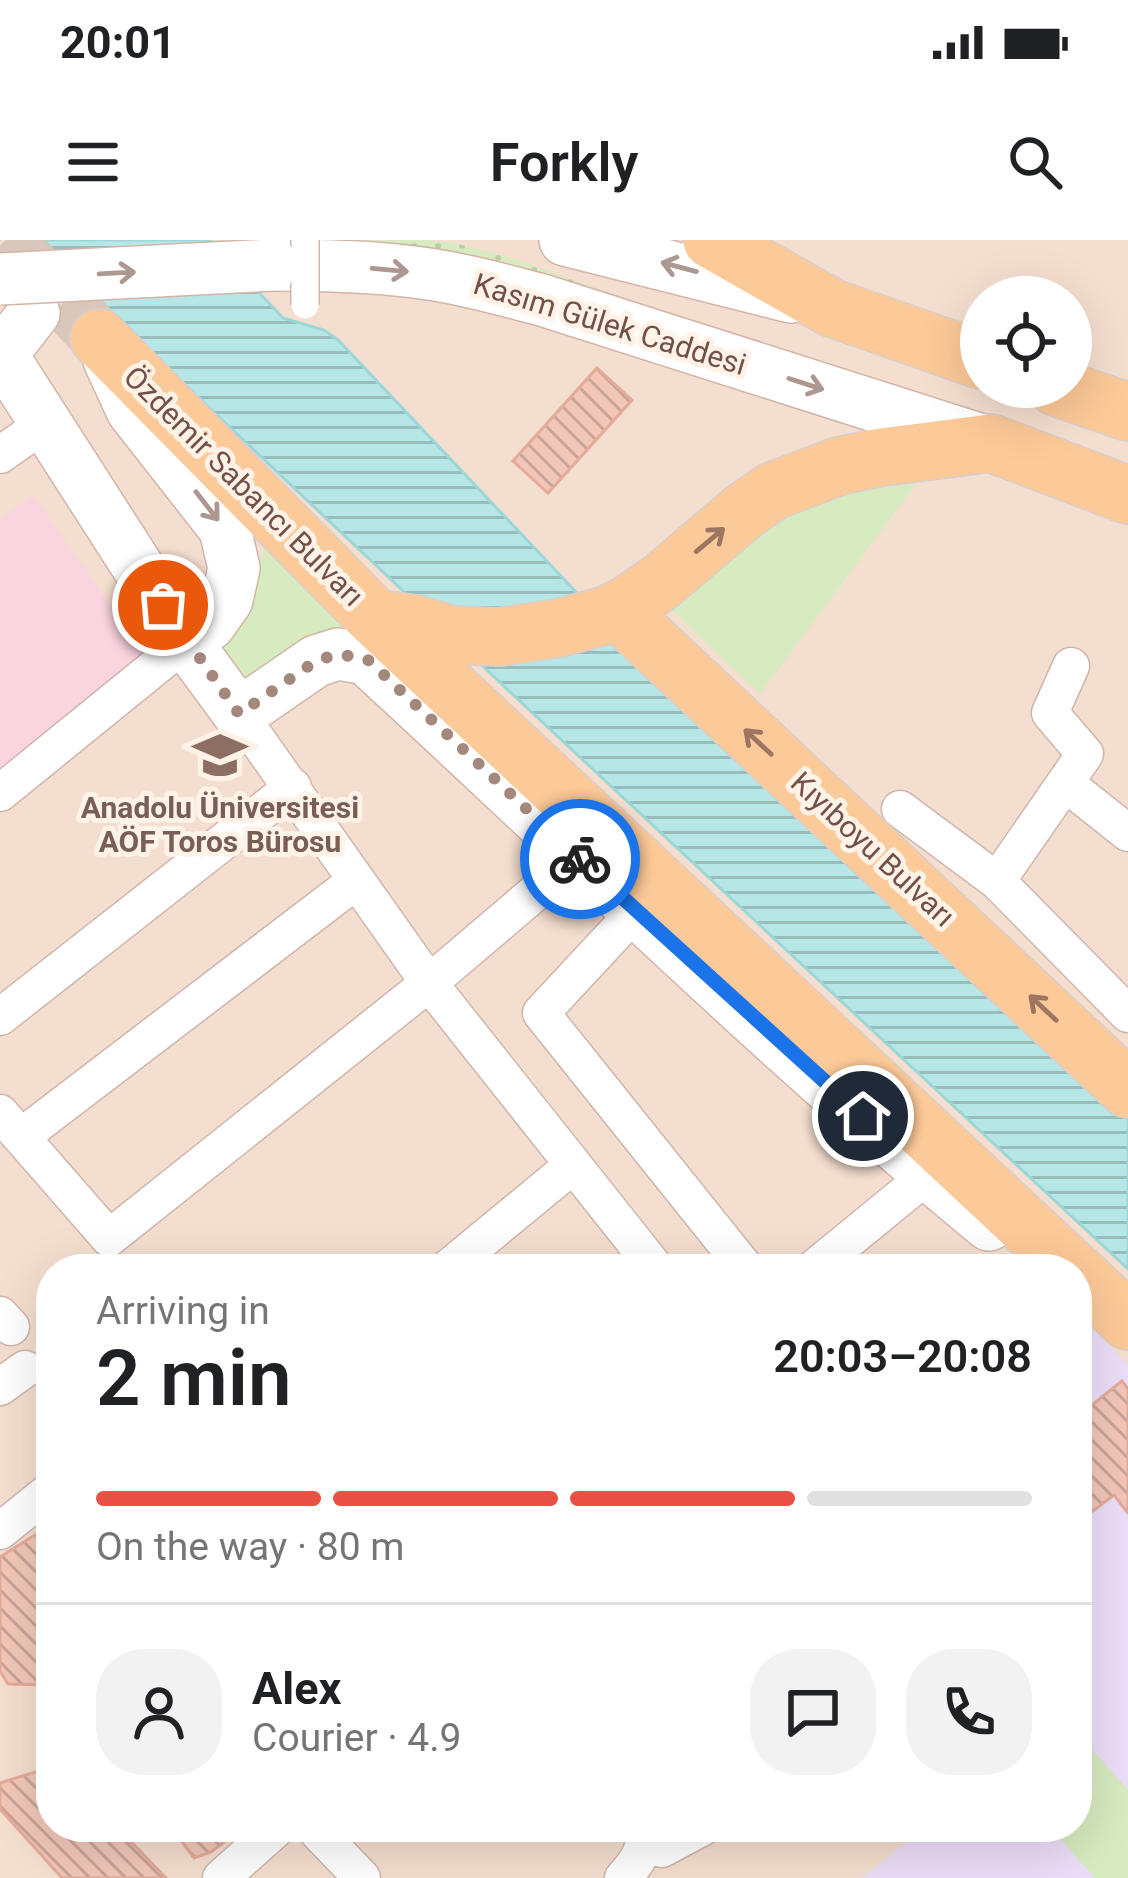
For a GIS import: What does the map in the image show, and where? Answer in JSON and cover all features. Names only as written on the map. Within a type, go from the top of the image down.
[{"type":"main road","points":[[565,240],[832,308],[960,354]]},
{"type":"main road","points":[[712,240],[832,308]]},
{"type":"main road","name":"Kasım Gülek Caddesi","points":[[31,289],[289,252],[348,266],[475,283],[563,306],[991,443],[1128,495]]},
{"type":"main road","points":[[31,289],[1,352],[186,641],[239,714],[316,661],[338,654],[367,659],[635,912],[928,1175],[1024,1254]]},
{"type":"main road","points":[[98,338],[133,410],[225,529],[234,568],[226,600],[210,624],[186,641]]},
{"type":"main road","name":"Özdemir Sabancı Bulvarı","points":[[98,338],[374,618],[452,635],[526,634],[612,612],[662,581],[744,511],[802,478],[882,457],[991,443]]},
{"type":"main road","points":[[1092,400],[1128,412]]},
{"type":"main road","name":"Kıyıboyu Bulvarı","points":[[612,612],[1128,1088]]},
{"type":"main road","points":[[374,618],[1057,1254]]},
{"type":"main road","points":[[1092,1287],[1128,1321]]},
{"type":"main road","points":[[1092,1312],[1128,1347]]},
{"type":"street","points":[[289,252],[305,304]]},
{"type":"street","points":[[0,455],[46,422]]},
{"type":"street","points":[[0,793],[186,641]]},
{"type":"street","points":[[997,881],[1085,754],[1050,712],[1071,666]]},
{"type":"street","points":[[239,714],[429,983],[643,1254]]},
{"type":"street","points":[[1065,782],[1128,832]]},
{"type":"street","points":[[0,1017],[293,787]]},
{"type":"street","points":[[900,809],[997,881],[1128,1014]]},
{"type":"street","points":[[356,880],[11,1125],[110,1238],[429,983],[577,857]]},
{"type":"street","points":[[635,912],[541,1013],[734,1254]]},
{"type":"street","points":[[465,1254],[572,1166]]},
{"type":"street","points":[[831,1254],[928,1175]]},
{"type":"street","points":[[0,1531],[36,1506]]},
{"type":"street","points":[[221,1878],[261,1842]]},
{"type":"street","points":[[327,1842],[362,1878]]},
{"type":"street","points":[[623,1878],[636,1864],[642,1842]]},
{"type":"shaded area","points":[[0,240],[1128,240],[1128,1878],[0,1878]]},
{"type":"shaded area","points":[[33,495],[152,664],[0,780],[0,520]]},
{"type":"shaded area","points":[[1092,1329],[1128,1365],[1128,1878],[862,1878],[906,1842],[1092,1842]]},
{"type":"green space","points":[[116,240],[428,240],[458,244],[512,258],[906,399],[600,299],[0,256],[0,245]]},
{"type":"green space","points":[[918,481],[760,694],[666,605],[815,489]]},
{"type":"green space","points":[[269,536],[362,627],[258,693],[218,651],[237,623]]},
{"type":"green space","points":[[1092,1749],[1128,1790],[1128,1878],[1095,1878],[1063,1842],[1092,1842]]},
{"type":"water","points":[[44,240],[209,240],[283,318],[324,330],[338,340],[575,591],[1128,1110],[1128,1269],[130,333]]},
{"type":"building","points":[[597,368],[632,400],[548,493],[513,461]]},
{"type":"building","points":[[1122,1381],[1128,1389],[1128,1513],[1114,1495],[1092,1512],[1092,1405]]},
{"type":"building","points":[[36,1537],[36,1685],[8,1684],[0,1671],[0,1557]]},
{"type":"building","points":[[36,1772],[36,1842],[131,1842],[166,1878],[62,1878],[0,1809],[0,1783]]},
{"type":"building","points":[[182,1842],[224,1842],[211,1852],[194,1858]]},
{"type":"tunnel","points":[[6,240],[99,338]]},
{"type":"way so far","points":[[163,605],[239,714],[316,661],[338,654],[367,659],[580,859]]},
{"type":"place","name":"Anadolu Üniversitesi AÖF Toros Bürosu","points":[[220,755]]},
{"type":"route","points":[[580,859],[863,1116]]}]
